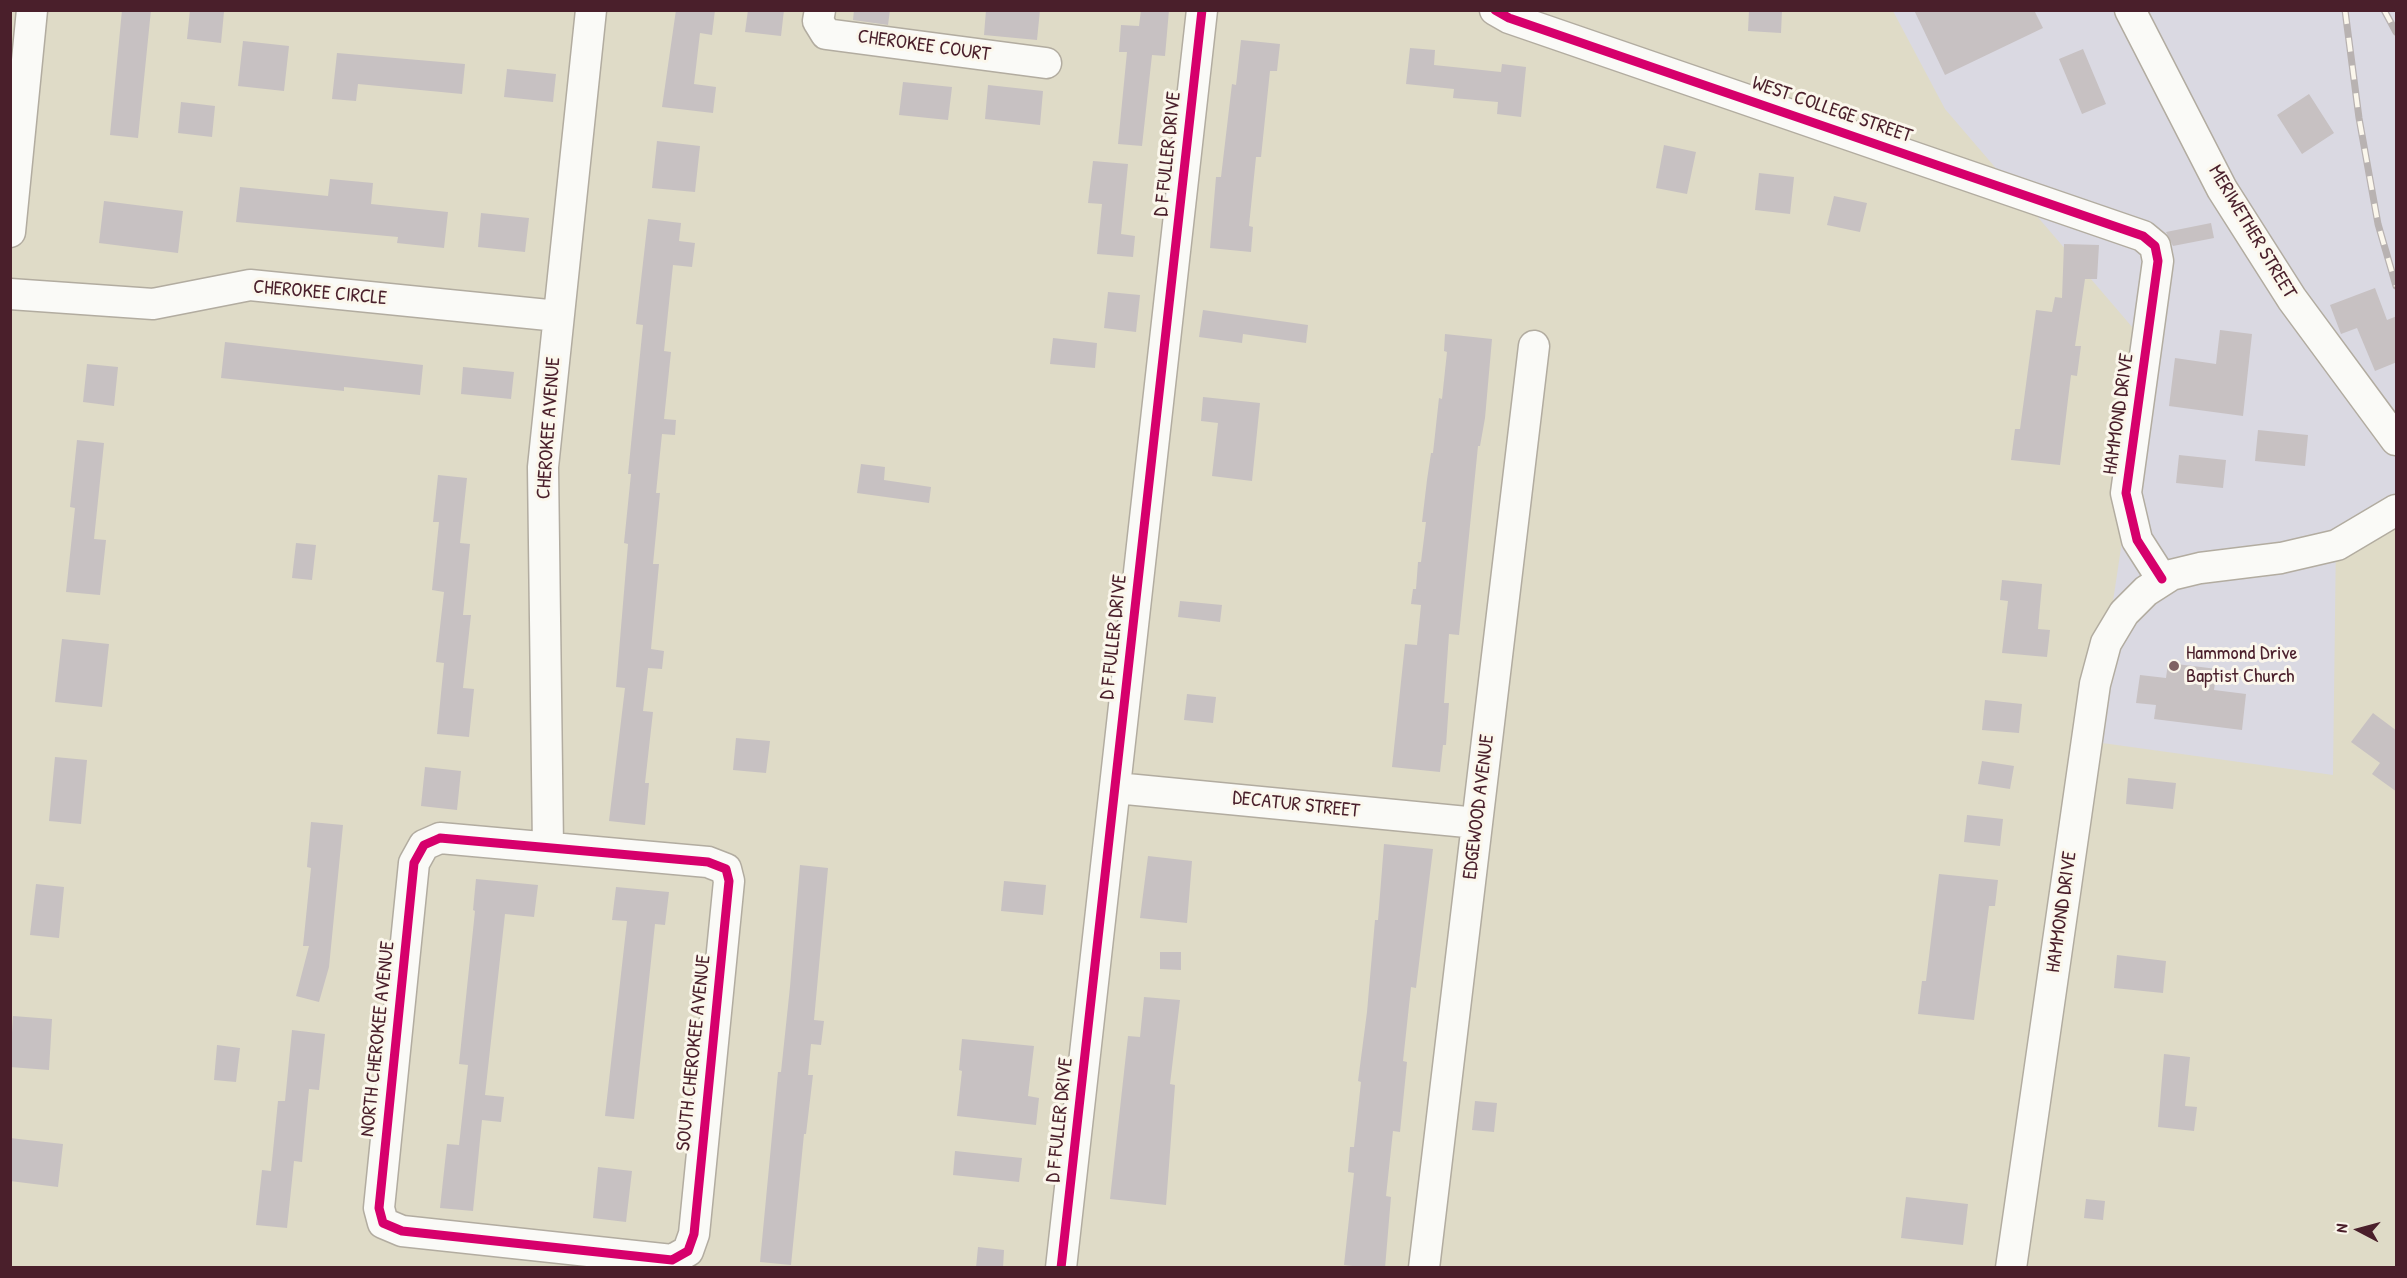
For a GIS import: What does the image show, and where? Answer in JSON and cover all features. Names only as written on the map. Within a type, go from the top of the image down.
[{"type":"street","points":[[10,232],[33,10]]},
{"type":"street","name":"CHEROKEE AVENUE","points":[[548,847],[543,467],[591,10]]},
{"type":"street","name":"CHEROKEE COURT","points":[[820,10],[818,21],[826,34],[1046,63]]},
{"type":"street","name":"D F FULLER DRIVE","points":[[1061,1268],[1202,10]]},
{"type":"street","name":"MERIWETHER STREET","points":[[2130,10],[2229,199],[2292,299],[2397,440]]},
{"type":"street","name":"WEST COLLEGE STREET","points":[[1507,13],[2143,236],[2155,246]]},
{"type":"street","name":"HAMMOND DRIVE","points":[[2155,246],[2158,261],[2126,493],[2137,540],[2162,579]]},
{"type":"street","name":"CHEROKEE CIRCLE","points":[[10,294],[153,304],[250,285],[558,316]]},
{"type":"street","name":"EDGEWOOD AVENUE","points":[[1424,1268],[1534,346]]},
{"type":"street","name":"HAMMOND DRIVE","points":[[2011,1268],[2095,684],[2106,643],[2124,613],[2162,579],[2200,568],[2281,558],[2337,545],[2397,510]]},
{"type":"street","name":"DECATUR STREET","points":[[1116,788],[1477,823]]},
{"type":"street","name":"NORTH CHEROKEE AVENUE","points":[[520,1256],[402,1231],[383,1223],[379,1208],[414,863],[424,845],[440,838],[548,847]]},
{"type":"street","name":"SOUTH CHEROKEE AVENUE","points":[[520,1256],[672,1260],[688,1251],[694,1234],[729,881],[726,869],[708,862],[548,847]]},
{"type":"shaded area","points":[[1893,11],[2396,11],[2396,494],[2336,537],[2333,775],[2095,742],[2110,621],[2151,349],[1945,109]]},
{"type":"building","points":[[122,10],[151,10],[138,138],[110,135]]},
{"type":"building","points":[[190,10],[224,12],[221,43],[187,39]]},
{"type":"building","points":[[676,10],[715,10],[712,35],[700,33],[694,84],[716,87],[713,113],[662,107]]},
{"type":"building","points":[[748,10],[784,10],[781,36],[745,32]]},
{"type":"building","points":[[854,10],[890,10],[888,25],[853,20]]},
{"type":"building","points":[[986,10],[1040,10],[1037,40],[984,35]]},
{"type":"building","points":[[1141,10],[1169,10],[1165,56],[1152,55],[1142,146],[1118,144],[1127,52],[1119,52],[1121,25],[1139,26]]},
{"type":"building","points":[[1749,10],[1782,10],[1781,33],[1748,31]]},
{"type":"building","points":[[1914,10],[2034,10],[2043,28],[1945,75]]},
{"type":"building","points":[[1241,40],[1280,44],[1277,71],[1270,71],[1261,157],[1256,157],[1249,226],[1253,227],[1251,252],[1210,248],[1216,177],[1221,177],[1232,84],[1236,85]]},
{"type":"building","points":[[243,41],[289,46],[284,91],[238,86]]},
{"type":"building","points":[[1410,48],[1435,50],[1434,65],[1501,72],[1502,64],[1526,67],[1521,117],[1497,114],[1498,102],[1453,98],[1454,89],[1406,84]]},
{"type":"building","points":[[2083,49],[2106,104],[2082,114],[2059,59]]},
{"type":"building","points":[[337,53],[465,64],[462,94],[358,84],[356,101],[332,99]]},
{"type":"building","points":[[507,69],[556,74],[553,102],[504,97]]},
{"type":"building","points":[[903,82],[952,87],[948,120],[899,115]]},
{"type":"building","points":[[988,85],[1043,91],[1040,125],[985,119]]},
{"type":"building","points":[[2309,94],[2334,133],[2302,154],[2277,115]]},
{"type":"building","points":[[181,102],[215,106],[212,137],[178,133]]},
{"type":"building","points":[[657,141],[700,146],[695,192],[652,188]]},
{"type":"building","points":[[1664,145],[1696,152],[1687,194],[1656,188]]},
{"type":"building","points":[[1093,161],[1128,164],[1121,234],[1135,236],[1133,257],[1097,254],[1102,204],[1088,203]]},
{"type":"building","points":[[1759,173],[1794,177],[1790,214],[1755,210]]},
{"type":"building","points":[[330,179],[373,183],[371,204],[448,212],[444,248],[397,243],[398,237],[236,222],[240,187],[328,196]]},
{"type":"building","points":[[1834,196],[1867,203],[1860,232],[1827,225]]},
{"type":"building","points":[[104,201],[183,211],[178,253],[99,243]]},
{"type":"building","points":[[481,213],[529,218],[525,252],[478,247]]},
{"type":"building","points":[[648,219],[681,223],[679,241],[695,243],[692,267],[673,265],[664,351],[671,352],[664,419],[676,420],[675,435],[662,434],[656,493],[660,493],[653,564],[659,564],[651,649],[664,651],[662,669],[648,668],[643,711],[653,712],[645,783],[649,783],[645,825],[609,821],[625,688],[616,687],[628,544],[624,543],[631,474],[628,474],[643,325],[636,324]]},
{"type":"building","points":[[2211,223],[2214,238],[2173,246],[2166,232]]},
{"type":"building","points":[[2064,244],[2099,245],[2097,279],[2085,279],[2075,346],[2081,346],[2077,376],[2071,375],[2060,465],[2011,460],[2015,429],[2020,429],[2036,310],[2052,312],[2055,297],[2062,298]]},
{"type":"building","points":[[2375,288],[2387,320],[2397,316],[2397,362],[2375,371],[2357,328],[2341,334],[2330,305]]},
{"type":"building","points":[[1108,292],[1140,295],[1136,332],[1104,328]]},
{"type":"building","points":[[1203,310],[1308,325],[1306,343],[1243,334],[1242,343],[1199,337]]},
{"type":"building","points":[[2220,330],[2252,334],[2243,416],[2169,406],[2175,358],[2216,364]]},
{"type":"building","points":[[1445,334],[1492,339],[1485,418],[1480,446],[1478,446],[1459,635],[1449,634],[1444,703],[1449,703],[1446,745],[1443,745],[1440,772],[1392,767],[1405,644],[1417,645],[1421,605],[1411,604],[1413,589],[1416,589],[1418,562],[1421,562],[1426,522],[1422,522],[1427,480],[1431,453],[1433,453],[1439,398],[1442,399],[1447,352],[1444,351]]},
{"type":"building","points":[[1053,338],[1097,343],[1095,368],[1050,364]]},
{"type":"building","points":[[225,342],[423,365],[420,395],[344,387],[344,391],[221,378]]},
{"type":"building","points":[[87,364],[118,367],[114,406],[83,402]]},
{"type":"building","points":[[463,367],[514,372],[511,399],[461,394]]},
{"type":"building","points":[[1203,397],[1260,403],[1252,481],[1212,476],[1218,423],[1201,421]]},
{"type":"building","points":[[2258,430],[2308,435],[2305,466],[2255,461]]},
{"type":"building","points":[[77,440],[104,443],[94,539],[106,540],[100,595],[66,592],[75,508],[70,507]]},
{"type":"building","points":[[2179,455],[2226,460],[2223,488],[2176,483]]},
{"type":"building","points":[[861,464],[885,467],[884,480],[931,487],[929,503],[857,493]]},
{"type":"building","points":[[438,475],[467,478],[460,543],[470,544],[463,615],[471,615],[463,688],[474,689],[469,737],[437,734],[444,663],[436,662],[444,592],[432,590],[439,522],[433,522]]},
{"type":"building","points":[[296,543],[316,545],[312,580],[292,578]]},
{"type":"building","points":[[2002,580],[2042,584],[2038,629],[2050,630],[2047,657],[2002,653],[2008,601],[2000,600]]},
{"type":"building","points":[[1180,601],[1222,605],[1220,622],[1178,617]]},
{"type":"building","points":[[62,639],[109,644],[102,707],[55,702]]},
{"type":"building","points":[[2168,663],[2217,669],[2214,690],[2246,694],[2242,730],[2154,719],[2156,705],[2136,703],[2140,675],[2166,678]]},
{"type":"building","points":[[1187,694],[1216,697],[1213,723],[1184,720]]},
{"type":"building","points":[[1985,700],[2022,704],[2019,733],[1982,730]]},
{"type":"building","points":[[2373,713],[2397,731],[2397,792],[2372,774],[2380,763],[2351,742]]},
{"type":"building","points":[[736,738],[770,741],[766,773],[733,770]]},
{"type":"building","points":[[55,757],[87,760],[81,824],[49,821]]},
{"type":"building","points":[[1982,761],[2014,766],[2010,789],[1978,784]]},
{"type":"building","points":[[425,767],[461,771],[457,810],[421,806]]},
{"type":"building","points":[[2128,778],[2176,783],[2173,809],[2126,804]]},
{"type":"building","points":[[1967,815],[2003,819],[2000,846],[1964,842]]},
{"type":"building","points":[[311,822],[343,825],[329,967],[319,1002],[296,996],[309,946],[303,946],[311,868],[307,867]]},
{"type":"building","points":[[1384,844],[1433,849],[1416,988],[1411,987],[1403,1061],[1407,1062],[1400,1132],[1393,1131],[1386,1196],[1391,1197],[1385,1268],[1369,1268],[1344,1265],[1354,1173],[1348,1172],[1350,1147],[1354,1147],[1361,1082],[1358,1081],[1375,920],[1378,920]]},
{"type":"building","points":[[1148,856],[1192,861],[1187,923],[1140,918]]},
{"type":"building","points":[[800,865],[828,868],[814,1020],[824,1021],[821,1045],[811,1044],[808,1075],[813,1075],[806,1134],[804,1134],[791,1265],[760,1262],[778,1072],[781,1072],[790,987]]},
{"type":"building","points":[[1939,874],[1998,880],[1995,906],[1989,906],[1974,1020],[1918,1014],[1922,981],[1926,981]]},
{"type":"building","points":[[476,879],[538,885],[534,917],[505,914],[485,1095],[504,1097],[501,1122],[482,1120],[473,1211],[440,1208],[447,1144],[459,1145],[468,1065],[459,1064],[475,911],[473,910]]},
{"type":"building","points":[[1004,881],[1046,885],[1043,915],[1001,911]]},
{"type":"building","points":[[36,884],[64,887],[59,938],[30,935]]},
{"type":"building","points":[[616,887],[669,892],[665,925],[655,924],[634,1119],[605,1116],[627,921],[612,920]]},
{"type":"building","points":[[1160,952],[1181,952],[1181,970],[1160,969]]},
{"type":"building","points":[[2117,955],[2166,961],[2163,993],[2114,988]]},
{"type":"building","points":[[1144,997],[1180,1000],[1170,1084],[1175,1085],[1166,1205],[1110,1199],[1128,1036],[1140,1037]]},
{"type":"building","points":[[13,1016],[52,1019],[49,1070],[10,1067]]},
{"type":"building","points":[[292,1030],[325,1034],[319,1090],[309,1089],[302,1162],[294,1161],[287,1228],[256,1225],[262,1170],[271,1171],[278,1101],[285,1101]]},
{"type":"building","points":[[962,1039],[1034,1046],[1028,1096],[1039,1098],[1036,1125],[957,1116],[962,1071],[959,1070]]},
{"type":"building","points":[[217,1045],[240,1048],[236,1082],[214,1080]]},
{"type":"building","points":[[2164,1054],[2190,1057],[2185,1106],[2197,1107],[2194,1131],[2158,1127]]},
{"type":"building","points":[[1475,1101],[1497,1103],[1494,1132],[1472,1130]]},
{"type":"building","points":[[10,1138],[63,1144],[58,1187],[10,1181]]},
{"type":"building","points":[[955,1151],[1022,1158],[1019,1182],[953,1175]]},
{"type":"building","points":[[598,1167],[632,1171],[626,1222],[593,1218]]},
{"type":"building","points":[[1906,1197],[1968,1204],[1963,1245],[1901,1238]]},
{"type":"building","points":[[2086,1199],[2105,1201],[2103,1220],[2084,1218]]},
{"type":"building","points":[[978,1247],[1004,1250],[1003,1268],[976,1268]]},
{"type":"railway","points":[[2345,10],[2359,118],[2378,224],[2396,286]]},
{"type":"railway","points":[[2384,10],[2396,32]]},
{"type":"cycle path","points":[[1061,1268],[1202,10]]},
{"type":"cycle path","points":[[1495,10],[1509,18],[2143,236],[2155,246],[2158,261],[2126,493],[2137,540],[2162,579]]},
{"type":"cycle path","points":[[440,838],[708,862],[726,869],[729,881],[694,1234],[688,1251],[672,1260],[402,1231],[383,1223],[379,1208],[414,863],[424,845],[440,838]]},
{"type":"place","name":"Hammond Drive Baptist Church","points":[[2174,666]]}]
